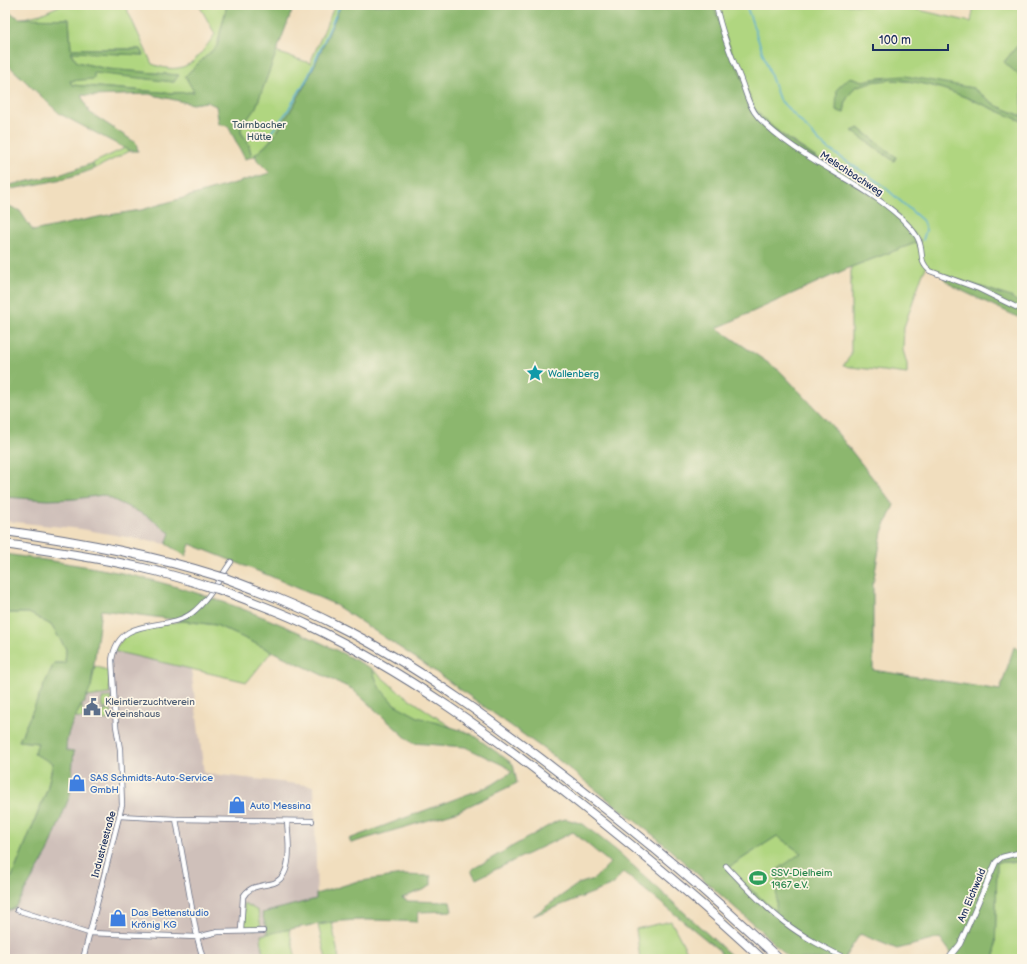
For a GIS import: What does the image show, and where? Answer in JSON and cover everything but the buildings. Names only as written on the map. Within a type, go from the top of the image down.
[{"type":"highway","points":[[5,531],[106,547],[185,566],[221,577],[288,603],[336,625],[382,650],[437,684],[480,714],[625,824],[734,917],[779,959]]},
{"type":"highway","points":[[5,544],[65,552],[112,561],[214,588],[312,626],[373,659],[430,694],[538,771],[616,832],[725,925],[762,959]]},
{"type":"street","name":"Melschbachweg","points":[[716,5],[727,45],[749,102],[759,117],[774,131],[799,150],[866,192],[901,218],[914,232],[919,241],[922,262],[930,271],[978,289],[1022,310]]},
{"type":"street","name":"Industriestraße","points":[[83,959],[122,805],[120,748],[116,726],[112,660],[113,651],[118,642],[129,631],[148,625],[175,622],[193,612],[204,602],[231,562]]},
{"type":"street","points":[[119,816],[176,819],[312,821]]},
{"type":"street","points":[[176,819],[197,937],[203,959]]},
{"type":"street","points":[[241,931],[242,896],[250,889],[276,882],[283,877],[288,864],[287,821]]},
{"type":"street","name":"Am Eichwald","points":[[948,959],[960,944],[996,862],[1002,857],[1022,852]]},
{"type":"street","points":[[726,866],[783,922],[818,945],[847,959]]},
{"type":"street","points":[[17,910],[89,933],[197,937],[218,932],[263,931]]},
{"type":"shaded area","points":[[102,495],[147,516],[170,533],[166,544],[81,529],[5,521],[5,497],[48,500],[75,499]]},
{"type":"shaded area","points":[[113,651],[191,669],[204,773],[314,786],[317,899],[262,913],[268,934],[261,935],[263,959],[5,959],[5,912],[15,908],[48,852],[70,795],[74,751],[66,750],[66,739],[74,717],[89,692],[95,666],[109,671]]},
{"type":"green space","points":[[61,5],[125,5],[152,64],[164,68],[174,68],[190,64],[215,34],[199,5],[227,5],[217,46],[185,76],[195,92],[171,93],[72,85],[70,81],[94,72],[174,82],[178,75],[107,69],[77,62],[70,51],[143,55],[140,49],[71,49],[69,19],[19,19],[41,14]]},
{"type":"green space","points":[[227,5],[294,5],[256,107],[241,128],[241,133],[248,142],[252,157],[245,159],[228,126],[219,124],[216,106],[207,102],[192,104],[149,94],[81,95],[89,112],[136,143],[138,151],[130,151],[60,114],[5,62],[5,14],[9,12],[19,18],[69,19],[71,49],[140,49],[143,55],[70,52],[77,62],[107,69],[179,75],[174,82],[94,73],[94,79],[70,81],[72,85],[171,93],[194,92],[185,76],[217,46]]},
{"type":"green space","name":"Tairnbacher Hütte","points":[[335,5],[341,5],[310,76],[273,137],[255,154],[255,156],[252,157],[248,142],[241,132],[241,128],[256,107],[276,52],[310,63]]},
{"type":"green space","points":[[341,5],[713,5],[754,108],[781,135],[892,209],[921,241],[851,267],[717,328],[780,371],[831,425],[894,505],[882,532],[873,584],[873,670],[1000,690],[1014,647],[1022,651],[1022,862],[997,862],[995,959],[950,959],[951,953],[940,938],[897,949],[860,934],[845,957],[847,959],[790,959],[760,930],[658,839],[552,755],[423,663],[334,604],[270,576],[190,544],[186,556],[166,544],[170,533],[147,516],[103,495],[75,499],[48,500],[5,497],[5,204],[20,211],[33,231],[103,216],[141,210],[270,173],[257,160],[255,154],[274,136],[296,102],[317,61]],"holes":[[[777,836],[801,853],[777,870],[776,912],[728,868]]]},
{"type":"green space","points":[[713,5],[897,5],[971,22],[974,5],[1022,5],[1022,40],[1004,62],[1022,78],[1022,116],[997,106],[973,88],[916,82],[952,92],[1022,121],[1022,305],[999,293],[950,277],[927,266],[922,275],[904,327],[903,350],[907,364],[907,374],[843,366],[851,355],[851,267],[920,241],[839,174],[780,133],[754,109]],"holes":[[[850,77],[863,81],[878,78],[897,80],[875,81],[854,87],[846,100],[844,113],[836,110]],[[859,128],[896,157],[894,161],[853,131]]]},
{"type":"green space","points":[[1022,40],[1022,78],[1004,62]]},
{"type":"green space","points":[[905,76],[973,88],[997,106],[1022,116],[1022,121],[970,99],[934,86],[897,80],[875,81],[855,87],[846,100],[844,113],[836,110],[837,89],[850,77],[863,81],[878,78]]},
{"type":"green space","points":[[859,128],[896,157],[894,161],[852,131]]},
{"type":"green space","points":[[125,148],[130,151],[94,169],[93,163]]},
{"type":"green space","points":[[93,163],[94,169],[84,173],[54,181],[11,189],[10,185],[62,174]]},
{"type":"green space","points":[[946,276],[1011,297],[1022,305],[1022,319],[954,287],[944,279]]},
{"type":"green space","points":[[5,554],[122,573],[155,581],[219,600],[282,625],[372,669],[379,687],[394,704],[418,717],[470,733],[513,764],[517,783],[456,812],[351,843],[349,839],[492,785],[512,772],[505,766],[465,747],[412,743],[352,689],[216,625],[101,610],[91,687],[85,703],[82,704],[67,737],[66,750],[74,751],[70,795],[48,852],[15,908],[5,912],[5,877],[12,877],[47,790],[53,763],[34,754],[38,743],[19,741],[54,663],[65,663],[66,649],[51,625],[29,613],[5,613]]},
{"type":"green space","points":[[5,613],[29,613],[51,625],[66,649],[65,663],[54,663],[19,741],[38,743],[53,762],[47,790],[12,877],[5,877]]},
{"type":"green space","points":[[182,621],[216,625],[272,651],[247,682],[113,651],[129,631]]},
{"type":"green space","points":[[95,666],[109,671],[110,692],[109,694],[87,697],[91,687]]},
{"type":"green space","points":[[372,669],[398,691],[454,729],[433,723],[403,710],[386,696],[379,687]]},
{"type":"green space","points":[[111,697],[112,708],[103,709],[102,698]]},
{"type":"green space","points":[[82,705],[83,716],[103,714],[103,711],[111,710],[112,720],[74,718]]},
{"type":"green space","points":[[566,819],[583,824],[617,851],[735,959],[722,959],[720,951],[623,872],[613,885],[533,916],[578,884],[594,879],[610,863],[573,832],[476,879],[471,870],[557,821]]},
{"type":"green space","name":"SSV-Dielheim 1967 e.V.","points":[[777,836],[801,853],[776,913],[728,868]]},
{"type":"green space","points":[[997,862],[1022,862],[1022,959],[995,959]]},
{"type":"green space","points":[[402,875],[431,876],[431,885],[402,898],[408,901],[450,902],[452,911],[418,912],[417,922],[353,920],[304,926],[268,934],[262,913],[316,899],[316,894],[355,882]]},
{"type":"green space","points":[[244,903],[258,911],[261,926],[257,926],[256,929],[248,929],[244,925]]},
{"type":"green space","points":[[671,921],[691,959],[640,959],[636,929]]},
{"type":"green space","points":[[332,923],[339,959],[326,959],[318,925]]},
{"type":"green space","points":[[289,929],[296,959],[263,959],[261,935]]},
{"type":"waterway","points":[[269,135],[287,112],[308,77],[340,5]]},
{"type":"waterway","points":[[746,5],[779,99],[825,147],[881,184],[923,221],[926,230],[923,240]]},
{"type":"place","name":"Wallenberg","points":[[535,373]]},
{"type":"place","name":"Kleintierzuchtverein Vereinshaus","points":[[92,707]]},
{"type":"place","name":"SAS Schmidts-Auto-Service GmbH","points":[[77,783]]},
{"type":"place","name":"Auto Messina","points":[[237,805]]},
{"type":"place","name":"SSV-Dielheim 1967 e.V.","points":[[758,878]]},
{"type":"place","name":"Das Bettenstudio Krönig KG","points":[[118,918]]}]
